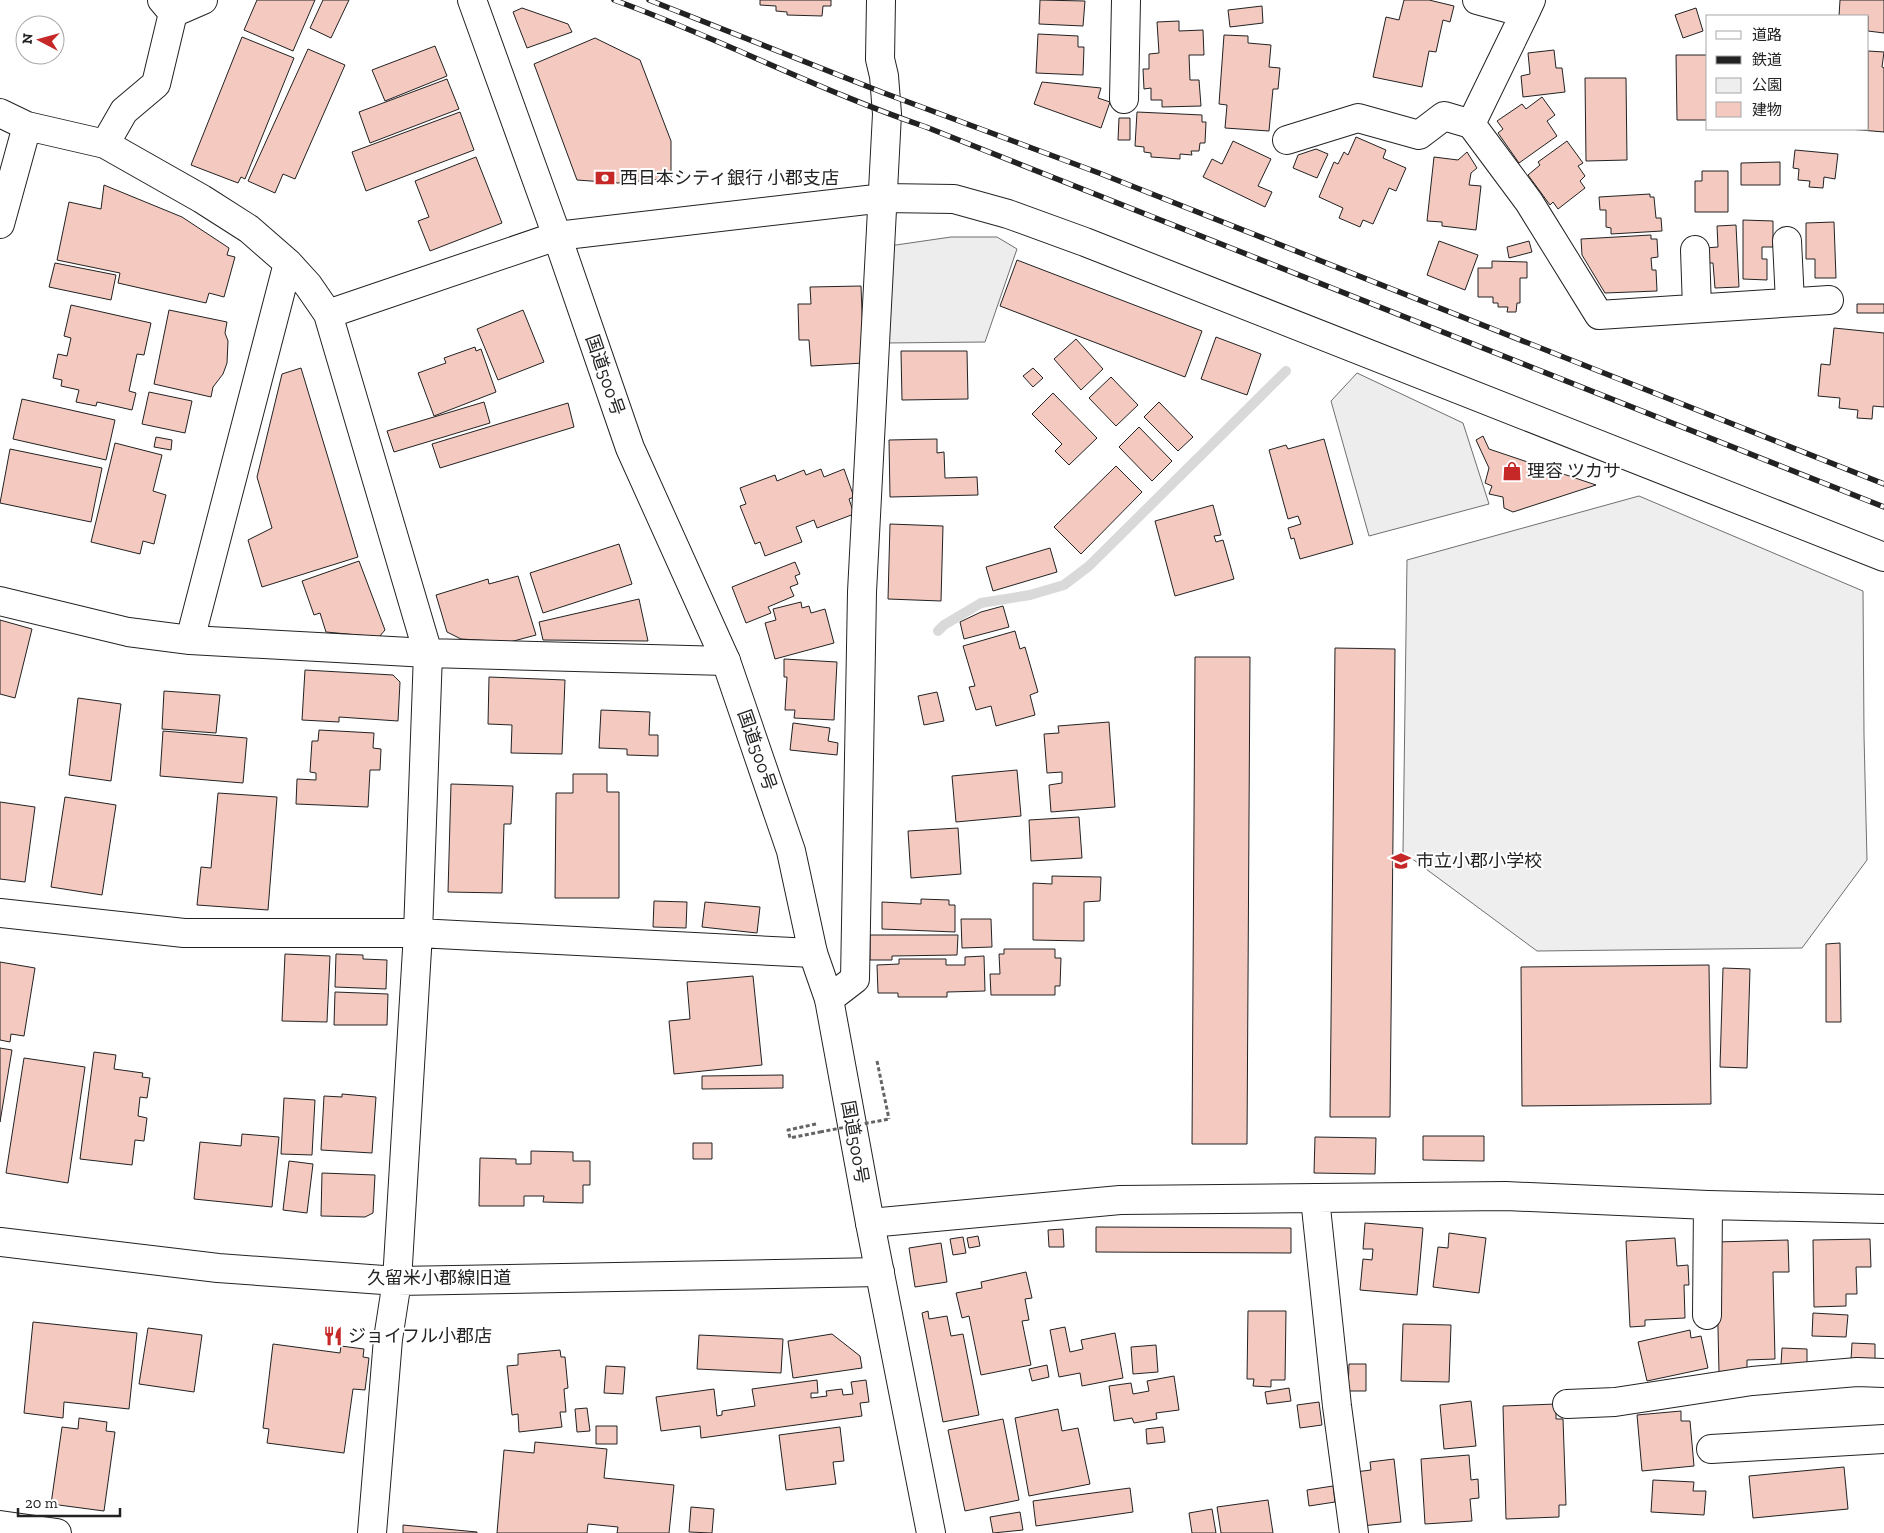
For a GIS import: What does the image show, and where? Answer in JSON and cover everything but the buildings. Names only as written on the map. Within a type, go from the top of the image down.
[{"type":"main road","points":[[105,144],[124,111],[156,84],[167,7],[204,0]]},
{"type":"main road","name":"国道500号","points":[[472,0],[557,236],[630,448],[726,661],[791,851],[813,953],[829,999],[870,1223],[931,1533]]},
{"type":"main road","points":[[829,999],[855,979],[862,592],[887,114],[884,76],[880,58],[881,0]]},
{"type":"main road","points":[[1124,99],[1126,0]]},
{"type":"main road","points":[[1471,124],[1528,6],[1477,0]]},
{"type":"main road","points":[[0,114],[27,126],[105,144],[249,229],[288,263],[308,285],[328,314],[428,653],[418,933],[397,1281],[388,1339],[372,1533]]},
{"type":"main road","points":[[1287,140],[1358,118],[1420,135],[1444,116],[1471,124],[1528,202],[1599,315],[1829,300]]},
{"type":"main road","points":[[0,224],[27,126]]},
{"type":"main road","points":[[328,314],[557,236],[884,198],[954,199],[1008,214],[1085,242],[1884,557]]},
{"type":"main road","points":[[1787,241],[1790,302]]},
{"type":"main road","points":[[1695,250],[1697,308]]},
{"type":"main road","points":[[190,640],[288,263]]},
{"type":"main road","points":[[0,601],[128,632],[190,640],[428,653],[726,661]]},
{"type":"main road","points":[[0,913],[184,933],[418,933],[813,953]]},
{"type":"main road","points":[[870,1223],[1120,1200],[1506,1196],[1708,1205],[1884,1208]]},
{"type":"main road","points":[[1315,1198],[1337,1406],[1354,1533]]},
{"type":"main road","points":[[1707,1315],[1708,1205]]},
{"type":"main road","name":"久留米小郡線旧道","points":[[0,1242],[218,1268],[397,1281],[880,1272]]},
{"type":"main road","points":[[1567,1404],[1614,1402],[1752,1380],[1857,1372],[1884,1373]]},
{"type":"main road","points":[[1711,1449],[1884,1440]]},
{"type":"main road","points":[[0,1525],[57,1533]]},
{"type":"path","points":[[816,1124],[788,1130],[790,1138],[889,1119],[877,1062]]},
{"type":"green space","points":[[1639,496],[1863,591],[1867,860],[1802,948],[1537,951],[1403,852],[1407,560]]},
{"type":"shaded area","points":[[951,237],[997,237],[1017,249],[985,342],[885,343],[889,246]]},
{"type":"shaded area","points":[[1357,373],[1463,423],[1489,504],[1369,536],[1331,401]]},
{"type":"waterway","points":[[938,631],[944,625],[981,603],[1030,595],[1064,585],[1089,566],[1286,371]]},
{"type":"railway","points":[[614,0],[886,113],[926,127],[1884,507]]},
{"type":"railway","points":[[649,0],[884,93],[1099,173],[1884,484]]},
{"type":"place","name":"西日本シティ銀行 小郡支店","points":[[605,178]]},
{"type":"place","name":"理容 ツカサ","points":[[1512,471]]},
{"type":"place","name":"市立小郡小学校","points":[[1401,861]]},
{"type":"place","name":"ジョイフル小郡店","points":[[333,1336]]}]
